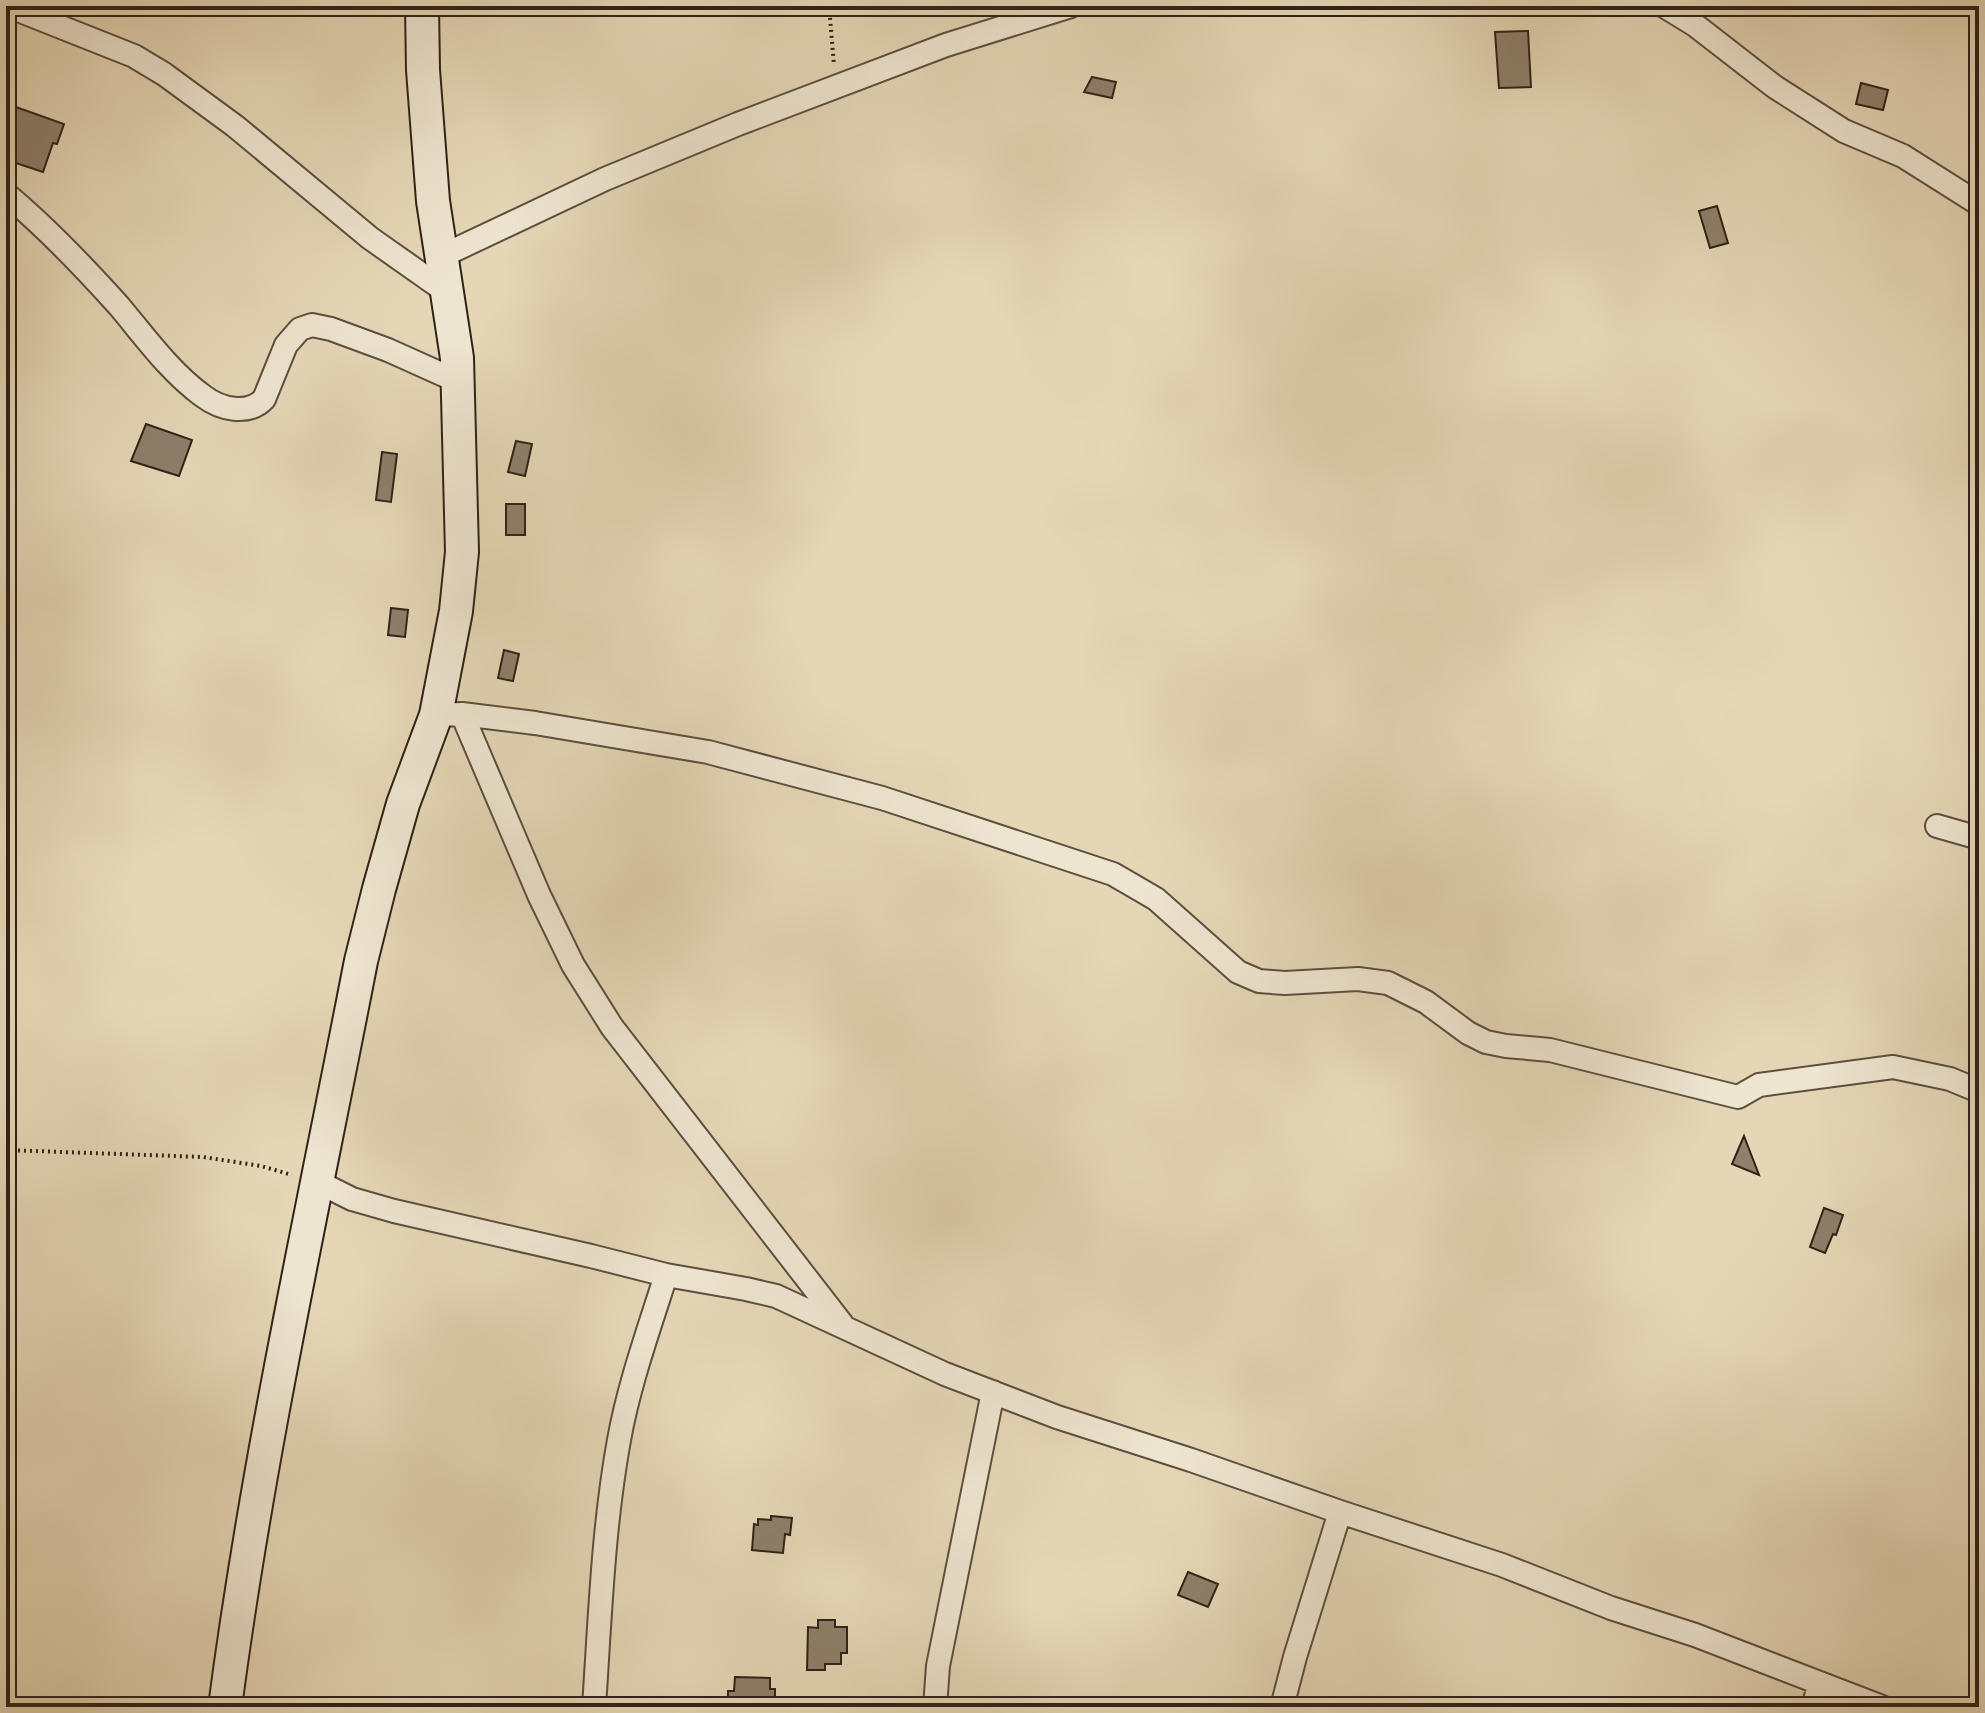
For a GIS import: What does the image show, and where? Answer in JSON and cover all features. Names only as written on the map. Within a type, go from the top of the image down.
[{"type":"street","points":[[8,6],[134,56],[164,74],[235,126],[370,238],[448,293]]},
{"type":"street","points":[[225,1707],[239,1598],[259,1484],[361,961],[403,804],[449,714],[462,552],[457,358],[433,201],[423,70],[422,6]]},
{"type":"street","points":[[442,256],[605,179],[836,87],[946,45],[1071,6]]},
{"type":"street","points":[[1664,6],[1695,25],[1775,87],[1844,131],[1903,156],[1979,204]]},
{"type":"street","points":[[6,194],[84,267],[180,376],[204,397],[223,407],[241,410],[257,406],[264,399],[286,345],[300,329],[312,325],[388,350],[457,381]]},
{"type":"street","points":[[449,714],[535,723],[708,752],[882,798],[1113,874],[1156,899],[1238,972],[1259,981],[1285,983],[1358,979],[1388,983],[1426,1002],[1476,1038],[1494,1045],[1550,1050],[1738,1097],[1759,1085],[1893,1067],[1950,1079],[1979,1091]]},
{"type":"street","points":[[449,714],[573,965],[604,1015],[845,1327]]},
{"type":"street","points":[[1937,826],[1979,838]]},
{"type":"street","points":[[318,1182],[352,1199],[394,1211],[666,1275],[776,1296],[945,1374],[1057,1417],[1502,1565],[1882,1707]]},
{"type":"street","points":[[594,1707],[600,1607],[619,1438],[666,1275]]},
{"type":"street","points":[[935,1707],[938,1666],[993,1392]]},
{"type":"street","points":[[1282,1707],[1340,1512]]},
{"type":"street","points":[[1813,1707],[1820,1683]]},
{"type":"path","points":[[829,6],[836,87]]},
{"type":"path","points":[[6,1150],[203,1157],[261,1166],[318,1182]]},
{"type":"building","points":[[1528,31],[1531,87],[1499,88],[1495,32]]},
{"type":"building","points":[[1092,77],[1116,82],[1112,98],[1084,92]]},
{"type":"building","points":[[1861,83],[1888,90],[1883,110],[1856,104]]},
{"type":"building","points":[[13,106],[64,124],[57,144],[53,143],[43,172],[7,160],[11,148],[6,147],[6,125]]},
{"type":"building","points":[[1717,206],[1728,243],[1710,248],[1699,211]]},
{"type":"building","points":[[146,424],[192,440],[179,476],[131,461]]},
{"type":"building","points":[[516,441],[532,444],[525,476],[508,472]]},
{"type":"building","points":[[382,452],[397,454],[391,502],[376,500]]},
{"type":"building","points":[[506,504],[525,504],[525,535],[506,535]]},
{"type":"building","points":[[391,608],[408,610],[405,637],[388,635]]},
{"type":"building","points":[[504,650],[519,654],[513,681],[498,678]]},
{"type":"building","points":[[1744,1136],[1759,1175],[1732,1164]]},
{"type":"building","points":[[1824,1208],[1843,1215],[1825,1253],[1810,1247]]},
{"type":"building","points":[[771,1516],[792,1518],[790,1535],[785,1534],[783,1553],[752,1550],[754,1524],[758,1525],[758,1519],[771,1520]]},
{"type":"building","points":[[1188,1572],[1218,1584],[1208,1607],[1178,1595]]},
{"type":"building","points":[[818,1620],[835,1620],[835,1627],[847,1627],[847,1653],[841,1653],[841,1664],[825,1664],[825,1670],[807,1670],[808,1627],[818,1628]]},
{"type":"building","points":[[735,1677],[770,1678],[770,1689],[775,1689],[775,1707],[728,1707],[728,1691],[734,1691]]}]
